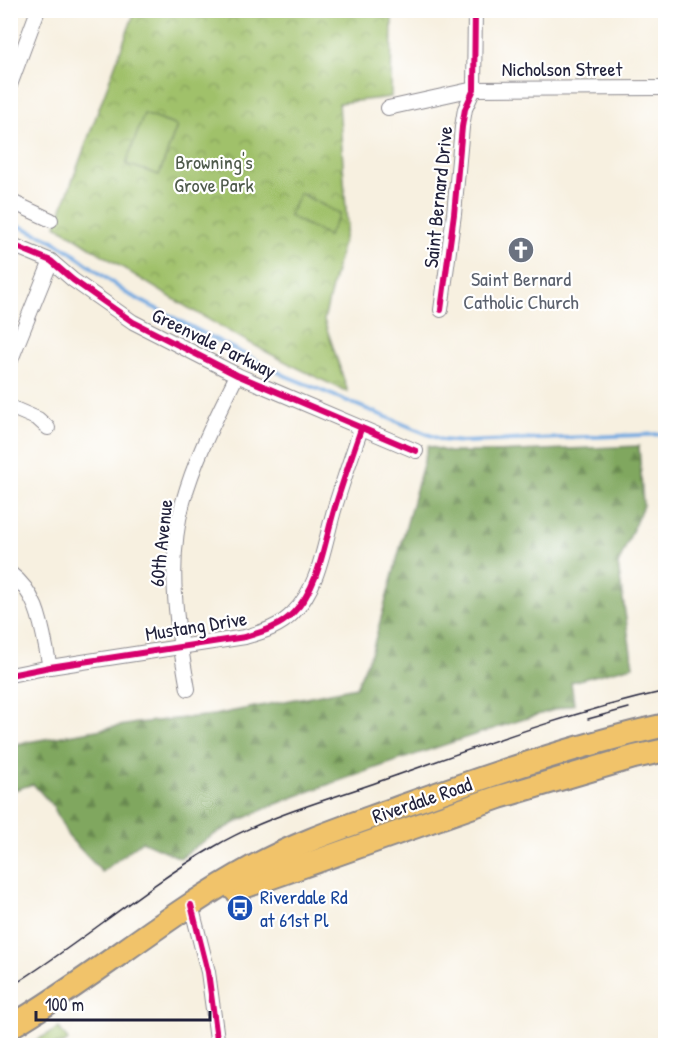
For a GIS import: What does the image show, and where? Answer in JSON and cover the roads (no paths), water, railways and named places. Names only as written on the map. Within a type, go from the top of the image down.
[{"type":"main road","name":"Riverdale Road","points":[[10,1027],[76,986],[191,905],[253,867],[303,842],[506,770],[666,725]]},
{"type":"main road","name":"Riverdale Road","points":[[191,905],[499,797],[634,757],[666,750]]},
{"type":"street","points":[[10,85],[38,10]]},
{"type":"street","name":"Saint Bernard Drive","points":[[441,310],[454,214],[462,127],[465,109],[474,89],[475,10]]},
{"type":"street","name":"Nicholson Street","points":[[388,108],[474,89],[666,88]]},
{"type":"street","points":[[10,201],[51,220]]},
{"type":"street","name":"Greenvale Parkway","points":[[10,244],[51,261],[73,280],[133,322],[237,375],[416,451]]},
{"type":"street","points":[[10,362],[51,261]]},
{"type":"street","name":"60th Avenue","points":[[188,689],[180,646],[175,582],[182,504],[195,466],[237,375]]},
{"type":"street","points":[[10,407],[38,418],[48,428]]},
{"type":"street","name":"Mustang Drive","points":[[10,675],[244,637],[268,630],[291,615],[300,605],[315,579],[335,507],[361,429]]},
{"type":"street","points":[[10,573],[27,587],[37,608],[50,667]]},
{"type":"street","points":[[191,905],[208,972],[218,1046]]},
{"type":"waterway","points":[[10,222],[50,239],[70,251],[126,293],[286,376],[442,440],[462,442],[666,434]]},
{"type":"tram line","points":[[10,987],[186,864],[254,826],[526,730],[630,699],[666,691]]},
{"type":"tram line","points":[[588,719],[629,708]]},
{"type":"place","name":"Saint Bernard Catholic Church","points":[[521,250]]},
{"type":"place","name":"Riverdale Rd at 61st Pl","points":[[240,908]]},
{"type":"park label","name":"Browning's Grove Park","points":[[214,174]]}]
